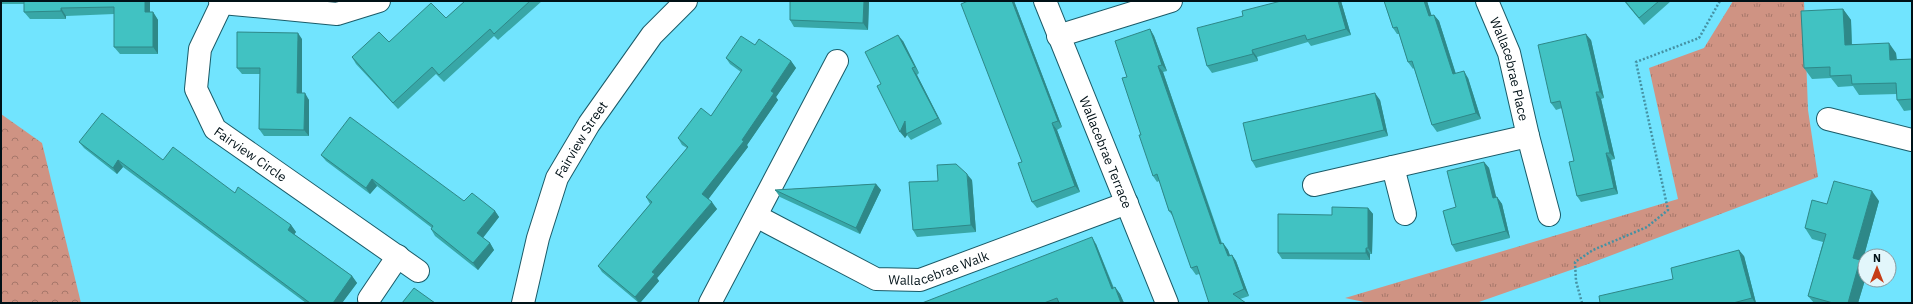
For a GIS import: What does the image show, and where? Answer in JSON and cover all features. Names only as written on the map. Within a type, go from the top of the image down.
[{"type":"street","name":"Fairview Street","points":[[523,303],[538,238],[558,178],[589,124],[652,34],[686,1]]},
{"type":"street","name":"Wallacebrae Terrace","points":[[1045,1],[1167,303]]},
{"type":"street","points":[[1058,36],[1171,1]]},
{"type":"street","name":"Wallacebrae Place","points":[[1489,1],[1510,53],[1528,136],[1549,215]]},
{"type":"street","name":"Fairview Circle","points":[[375,2],[337,14],[221,2],[200,49],[196,89],[215,129],[418,271]]},
{"type":"street","points":[[712,302],[837,61]]},
{"type":"street","points":[[1828,119],[1912,140]]},
{"type":"street","name":"Wallacebrae Place","points":[[1314,186],[1528,136]]},
{"type":"street","points":[[1393,167],[1405,214]]},
{"type":"street","name":"Wallacebrae Walk","points":[[756,216],[876,279],[920,280],[1127,203]]},
{"type":"street","points":[[369,299],[398,256]]},
{"type":"path","points":[[1582,303],[1576,281],[1575,262],[1593,250],[1647,227],[1668,210],[1636,62],[1699,38],[1720,1]]},
{"type":"green space","points":[[1733,1],[1804,1],[1808,110],[1818,177],[1591,263],[1476,303],[1369,303],[1345,298],[1678,199],[1649,68],[1704,48]]},
{"type":"green space","points":[[1,114],[42,143],[81,303],[1,303]]},
{"type":"building","points":[[24,1],[145,1],[145,12],[153,12],[153,47],[114,47],[114,7],[61,8],[61,11],[24,12]]},
{"type":"building","points":[[465,1],[530,1],[494,34],[490,29],[439,75],[432,67],[393,103],[352,57],[379,32],[389,42],[431,3],[446,18]]},
{"type":"building","points":[[790,1],[864,1],[863,23],[790,20]]},
{"type":"building","points":[[968,1],[1012,1],[1058,121],[1052,123],[1075,186],[1032,202],[1018,163],[1022,162],[961,4]]},
{"type":"building","points":[[1281,1],[1338,1],[1346,29],[1307,40],[1305,35],[1252,50],[1253,54],[1207,66],[1197,28],[1243,16],[1242,11]]},
{"type":"building","points":[[1384,1],[1424,1],[1429,16],[1434,15],[1453,74],[1464,71],[1476,113],[1432,125],[1412,61],[1408,62],[1397,27],[1393,28]]},
{"type":"building","points":[[1625,1],[1659,1],[1639,18]]},
{"type":"building","points":[[1843,9],[1845,45],[1889,43],[1890,60],[1912,59],[1912,99],[1897,100],[1896,83],[1852,84],[1851,75],[1830,76],[1830,67],[1804,68],[1801,11]]},
{"type":"building","points":[[1150,29],[1162,65],[1158,66],[1220,244],[1223,243],[1228,256],[1232,255],[1244,289],[1233,294],[1246,303],[1209,303],[1197,266],[1191,268],[1171,211],[1169,211],[1157,174],[1153,176],[1122,78],[1127,77],[1115,41]]},
{"type":"building","points":[[237,32],[298,33],[297,93],[305,93],[304,130],[259,129],[260,68],[237,68]]},
{"type":"building","points":[[1586,34],[1600,92],[1596,92],[1610,153],[1606,153],[1614,188],[1577,196],[1569,162],[1574,161],[1560,101],[1551,103],[1538,45]]},
{"type":"building","points":[[898,35],[915,67],[912,68],[938,118],[906,134],[905,121],[900,132],[877,86],[881,84],[865,52]]},
{"type":"building","points":[[741,36],[755,45],[759,39],[791,61],[771,91],[774,93],[742,140],[744,141],[702,194],[712,202],[652,272],[655,274],[635,297],[598,266],[652,202],[646,197],[688,147],[678,138],[701,108],[711,116],[742,70],[726,58]]},
{"type":"building","points":[[1375,93],[1384,130],[1252,161],[1243,123]]},
{"type":"building","points":[[102,113],[163,160],[173,147],[235,193],[238,187],[291,225],[288,230],[352,276],[333,303],[310,303],[118,160],[113,168],[79,142]]},
{"type":"building","points":[[350,117],[464,201],[472,193],[495,211],[477,233],[490,243],[473,263],[431,229],[433,226],[372,179],[366,188],[321,155]]},
{"type":"building","points":[[1484,162],[1493,198],[1497,197],[1506,231],[1452,245],[1443,211],[1456,207],[1447,171]]},
{"type":"building","points":[[956,164],[967,174],[971,225],[913,230],[909,182],[938,181],[937,165]]},
{"type":"building","points":[[1834,181],[1872,191],[1853,258],[1857,259],[1857,271],[1848,303],[1833,303],[1808,296],[1826,234],[1805,228],[1812,200],[1827,204]]},
{"type":"building","points":[[876,184],[856,228],[775,190]]},
{"type":"building","points":[[1332,207],[1368,208],[1368,248],[1366,248],[1366,253],[1278,253],[1278,214],[1332,215]]},
{"type":"building","points":[[1092,237],[1112,289],[1115,287],[1121,303],[1059,303],[1057,298],[1044,303],[922,303]]},
{"type":"building","points":[[1739,250],[1752,298],[1733,303],[1600,303],[1599,296],[1673,279],[1671,268]]},
{"type":"building","points":[[414,288],[435,303],[402,303]]}]
